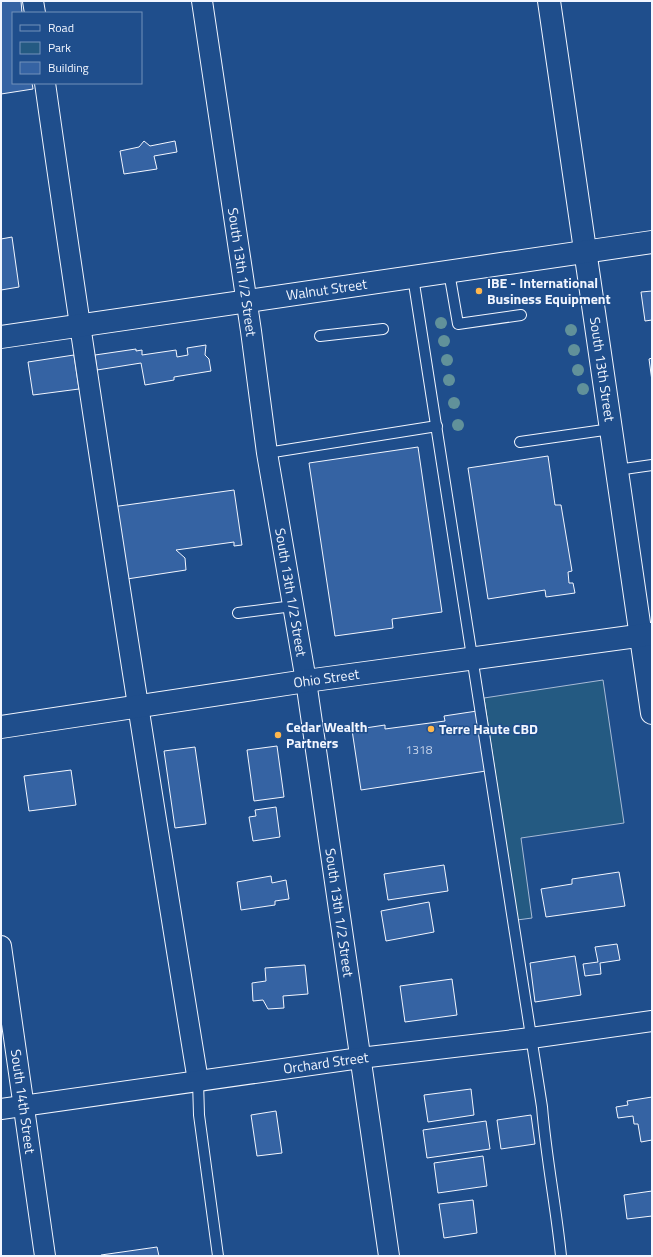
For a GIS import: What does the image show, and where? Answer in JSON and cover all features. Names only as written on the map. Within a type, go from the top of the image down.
[{"type":"street","points":[[34,1],[35,12]]},
{"type":"street","name":"South 13th 1/2 Street","points":[[202,1],[247,301],[267,453],[306,681],[389,1256]]},
{"type":"street","name":"South 13th Street","points":[[549,1],[617,470],[646,634],[652,713]]},
{"type":"street","points":[[45,84],[79,325],[137,706],[198,1081]]},
{"type":"street","name":"Walnut Street","points":[[1,337],[652,242]]},
{"type":"street","name":"Ohio Street","points":[[1,726],[306,681],[646,634]]},
{"type":"street","name":"South 14th Street","points":[[1,946],[45,1256]]},
{"type":"street","name":"Orchard Street","points":[[1,1109],[360,1058],[531,1038],[652,1021]]},
{"type":"lane","points":[[449,272],[458,324],[521,315]]},
{"type":"lane","points":[[413,276],[531,1038],[561,1256]]},
{"type":"lane","points":[[320,336],[383,329]]},
{"type":"lane","points":[[267,453],[437,426]]},
{"type":"lane","points":[[520,442],[611,429]]},
{"type":"lane","points":[[617,470],[652,466]]},
{"type":"lane","points":[[238,613],[293,606]]},
{"type":"lane","points":[[198,1081],[199,1115],[218,1256]]},
{"type":"green space","points":[[603,680],[624,823],[521,838],[532,918],[517,920],[484,698]]},
{"type":"building","points":[[1,1],[21,1],[22,12],[12,12],[12,84],[32,84],[33,89],[1,94]]},
{"type":"building","points":[[144,141],[150,146],[175,141],[177,152],[154,156],[157,169],[124,174],[120,151],[139,147]]},
{"type":"building","points":[[12,237],[19,287],[1,290],[1,239]]},
{"type":"building","points":[[652,291],[652,320],[645,321],[641,292]]},
{"type":"building","points":[[206,345],[205,355],[209,359],[211,371],[174,377],[174,380],[145,385],[141,363],[97,370],[95,355],[136,349],[136,351],[142,350],[142,355],[176,350],[177,357],[188,355],[187,348]]},
{"type":"building","points":[[74,355],[79,389],[33,395],[28,362]]},
{"type":"building","points":[[652,358],[652,381],[649,359]]},
{"type":"building","points":[[418,447],[442,612],[392,619],[393,628],[335,636],[309,463]]},
{"type":"building","points":[[548,456],[555,505],[561,505],[572,571],[568,572],[569,583],[573,583],[575,593],[546,597],[545,590],[488,599],[468,468]]},
{"type":"building","points":[[234,490],[242,545],[234,546],[234,542],[176,550],[185,558],[186,570],[127,579],[112,507]]},
{"type":"building","points":[[477,711],[486,771],[361,790],[352,730],[385,725],[385,729],[445,721],[444,716]]},
{"type":"building","points":[[277,746],[284,797],[254,801],[247,750]]},
{"type":"building","points":[[195,747],[206,824],[175,828],[164,751]]},
{"type":"building","points":[[71,770],[76,805],[29,811],[24,776]]},
{"type":"building","points":[[276,807],[280,837],[253,841],[249,817],[256,816],[255,810]]},
{"type":"building","points":[[444,865],[448,891],[388,900],[384,874]]},
{"type":"building","points":[[619,872],[625,906],[546,917],[541,889],[572,884],[572,879]]},
{"type":"building","points":[[271,876],[272,883],[286,880],[289,899],[275,901],[275,905],[241,910],[237,882]]},
{"type":"building","points":[[429,902],[434,932],[386,941],[381,911]]},
{"type":"building","points":[[617,944],[620,960],[600,963],[601,974],[585,976],[583,964],[598,962],[595,947]]},
{"type":"building","points":[[575,956],[581,995],[535,1002],[530,963]]},
{"type":"building","points":[[305,965],[308,994],[283,996],[284,1008],[268,1009],[263,1000],[253,1001],[252,983],[266,981],[265,968]]},
{"type":"building","points":[[452,979],[457,1015],[405,1022],[400,986]]},
{"type":"building","points":[[471,1089],[474,1115],[428,1122],[424,1095]]},
{"type":"building","points":[[652,1097],[652,1140],[641,1142],[638,1124],[634,1124],[633,1116],[618,1118],[616,1107],[628,1105],[627,1101]]},
{"type":"building","points":[[276,1111],[282,1153],[257,1156],[251,1115]]},
{"type":"building","points":[[531,1115],[535,1144],[501,1149],[497,1120]]},
{"type":"building","points":[[486,1121],[490,1149],[427,1158],[423,1130]]},
{"type":"building","points":[[483,1156],[487,1186],[438,1193],[434,1163]]},
{"type":"building","points":[[652,1191],[652,1216],[627,1219],[624,1195]]},
{"type":"building","points":[[473,1200],[477,1233],[444,1238],[439,1204]]},
{"type":"building","points":[[157,1247],[159,1256],[101,1256],[101,1255]]},
{"type":"place","name":"IBE - International Business Equipment","points":[[479,291]]},
{"type":"place","name":"Terre Haute CBD","points":[[431,729]]},
{"type":"place","name":"Cedar Wealth Partners","points":[[278,735]]}]
